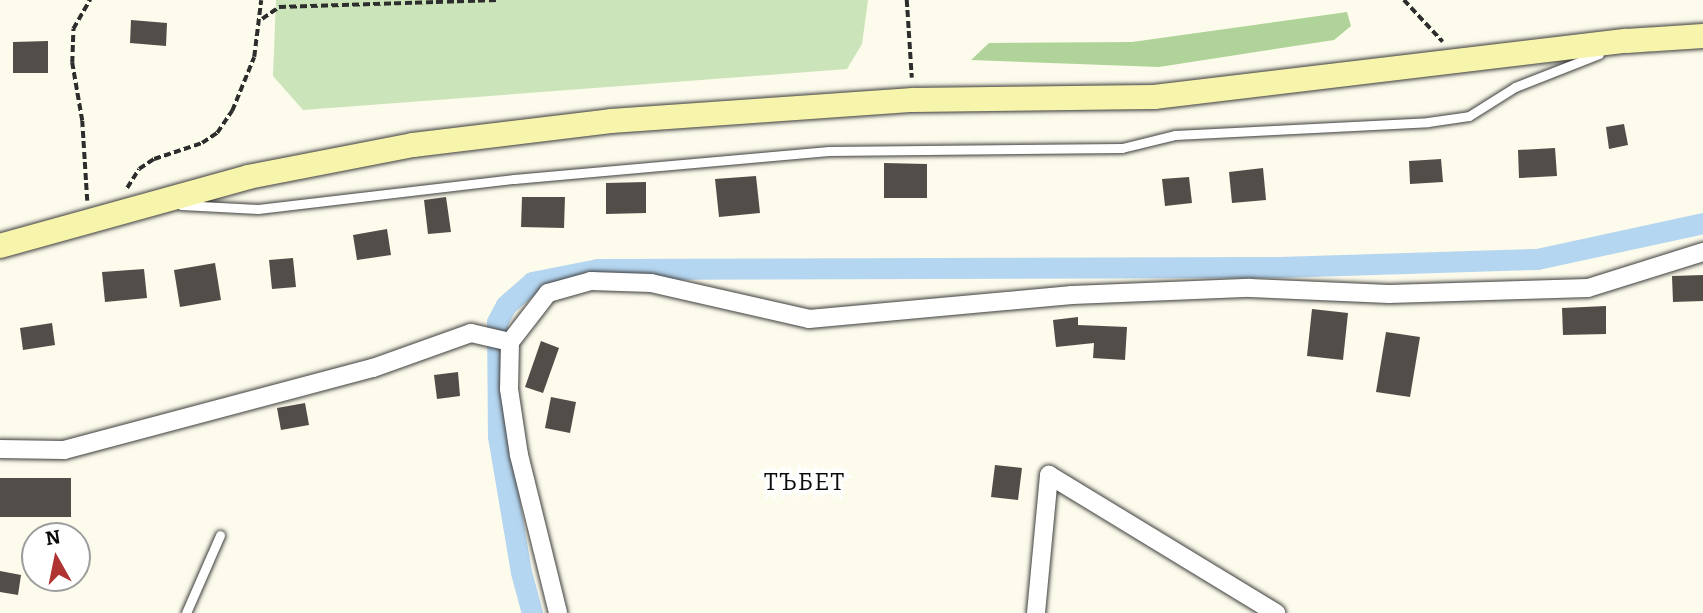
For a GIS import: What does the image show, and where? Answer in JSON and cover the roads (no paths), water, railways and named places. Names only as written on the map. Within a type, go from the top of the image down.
[{"type":"main road","points":[[0,246],[248,177],[413,145],[611,121],[913,100],[1153,97],[1627,41],[1703,36]]},
{"type":"street","points":[[558,613],[519,455],[509,389],[510,342],[548,293],[591,281],[651,283],[809,319],[1072,295],[1250,288],[1389,294],[1588,288],[1703,252]]},
{"type":"street","points":[[0,449],[64,450],[373,368],[471,334],[510,342]]},
{"type":"street","points":[[1036,613],[1049,475],[1276,613]]},
{"type":"lane","points":[[151,203],[258,209],[707,160],[828,151],[1122,148],[1175,135],[1428,122],[1469,117],[1515,87],[1627,41]]},
{"type":"lane","points":[[186,613],[220,535]]},
{"type":"waterway","points":[[532,613],[521,572],[498,436],[497,322],[506,305],[532,282],[598,269],[1279,267],[1537,259],[1703,223]]},
{"type":"district","name":"ТЪБЕТ","points":[[805,483]]}]
